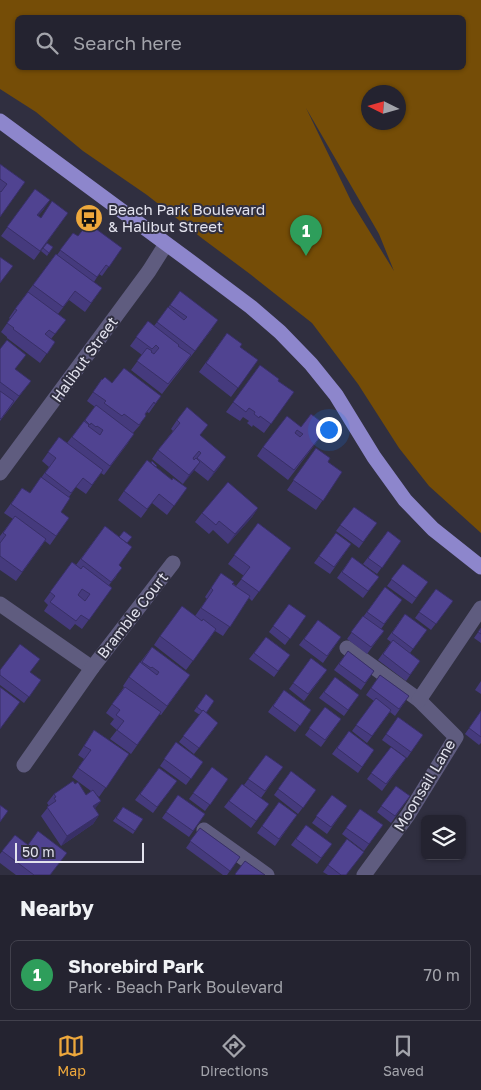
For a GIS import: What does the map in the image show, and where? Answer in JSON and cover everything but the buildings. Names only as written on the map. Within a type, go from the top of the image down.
[{"type":"main road","points":[[0,120],[251,307],[280,332],[311,364],[336,395],[374,457],[404,500],[433,529],[481,567]]},
{"type":"street","name":"Halibut Street","points":[[0,473],[149,271],[166,244]]},
{"type":"street","name":"Bramble Court","points":[[24,765],[92,668],[173,563]]},
{"type":"street","name":"Bramble Court","points":[[0,604],[92,668]]},
{"type":"street","points":[[419,700],[481,608]]},
{"type":"street","name":"Moonsail Lane","points":[[347,648],[419,700],[456,737],[408,815],[364,875]]},
{"type":"street","points":[[204,830],[266,875]]},
{"type":"shaded area","points":[[0,0],[481,0],[481,533],[429,486],[399,448],[358,384],[312,323],[147,195],[83,151],[36,112],[0,89]],"holes":[[[306,108],[379,234],[394,271],[352,203]]]},
{"type":"place","name":"Beach Park Boulevard & Halibut Street","points":[[89,218]]},
{"type":"place","name":"Shorebird Park","points":[[306,256]]}]
